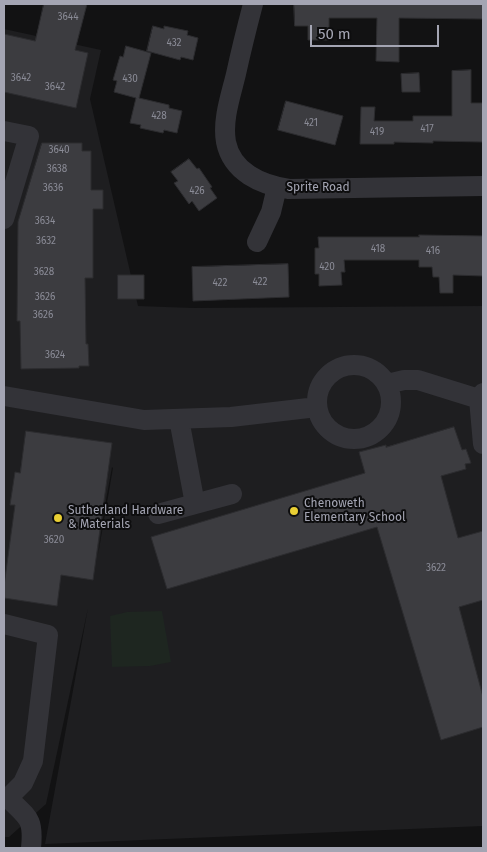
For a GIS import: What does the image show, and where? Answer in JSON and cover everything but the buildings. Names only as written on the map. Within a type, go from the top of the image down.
[{"type":"street","name":"Sprite Road","points":[[253,4],[226,120],[226,141],[230,153],[237,165],[249,175],[266,184],[289,189],[483,186]]},
{"type":"street","points":[[4,130],[29,136],[4,219]]},
{"type":"street","points":[[257,242],[271,212],[277,187]]},
{"type":"street","points":[[350,365],[364,366],[378,373],[387,384],[391,398],[390,413],[383,426],[372,435],[358,440],[343,438],[330,432],[321,420],[317,407],[318,392],[325,379],[336,370],[350,365]]},
{"type":"street","points":[[387,384],[404,380],[418,380],[481,396],[483,444]]},
{"type":"street","points":[[4,396],[144,420],[231,417],[317,407]]},
{"type":"street","points":[[179,419],[195,504]]},
{"type":"street","points":[[158,514],[232,494]]},
{"type":"street","points":[[4,624],[48,635],[33,761],[23,783],[6,799],[26,815],[32,824],[31,848]]},
{"type":"shaded area","name":"Chenoweth Elementary School","points":[[4,29],[101,50],[90,99],[138,306],[193,308],[483,306],[483,826],[45,844],[88,608],[46,804],[9,837],[4,837]],"holes":[[[113,468],[98,555],[104,511]]]},
{"type":"shaded area","points":[[162,611],[171,662],[150,666],[112,667],[110,616],[127,612]]},
{"type":"place","name":"Chenoweth Elementary School","points":[[294,511]]},
{"type":"place","name":"Sutherland Hardware & Materials","points":[[58,518]]}]
